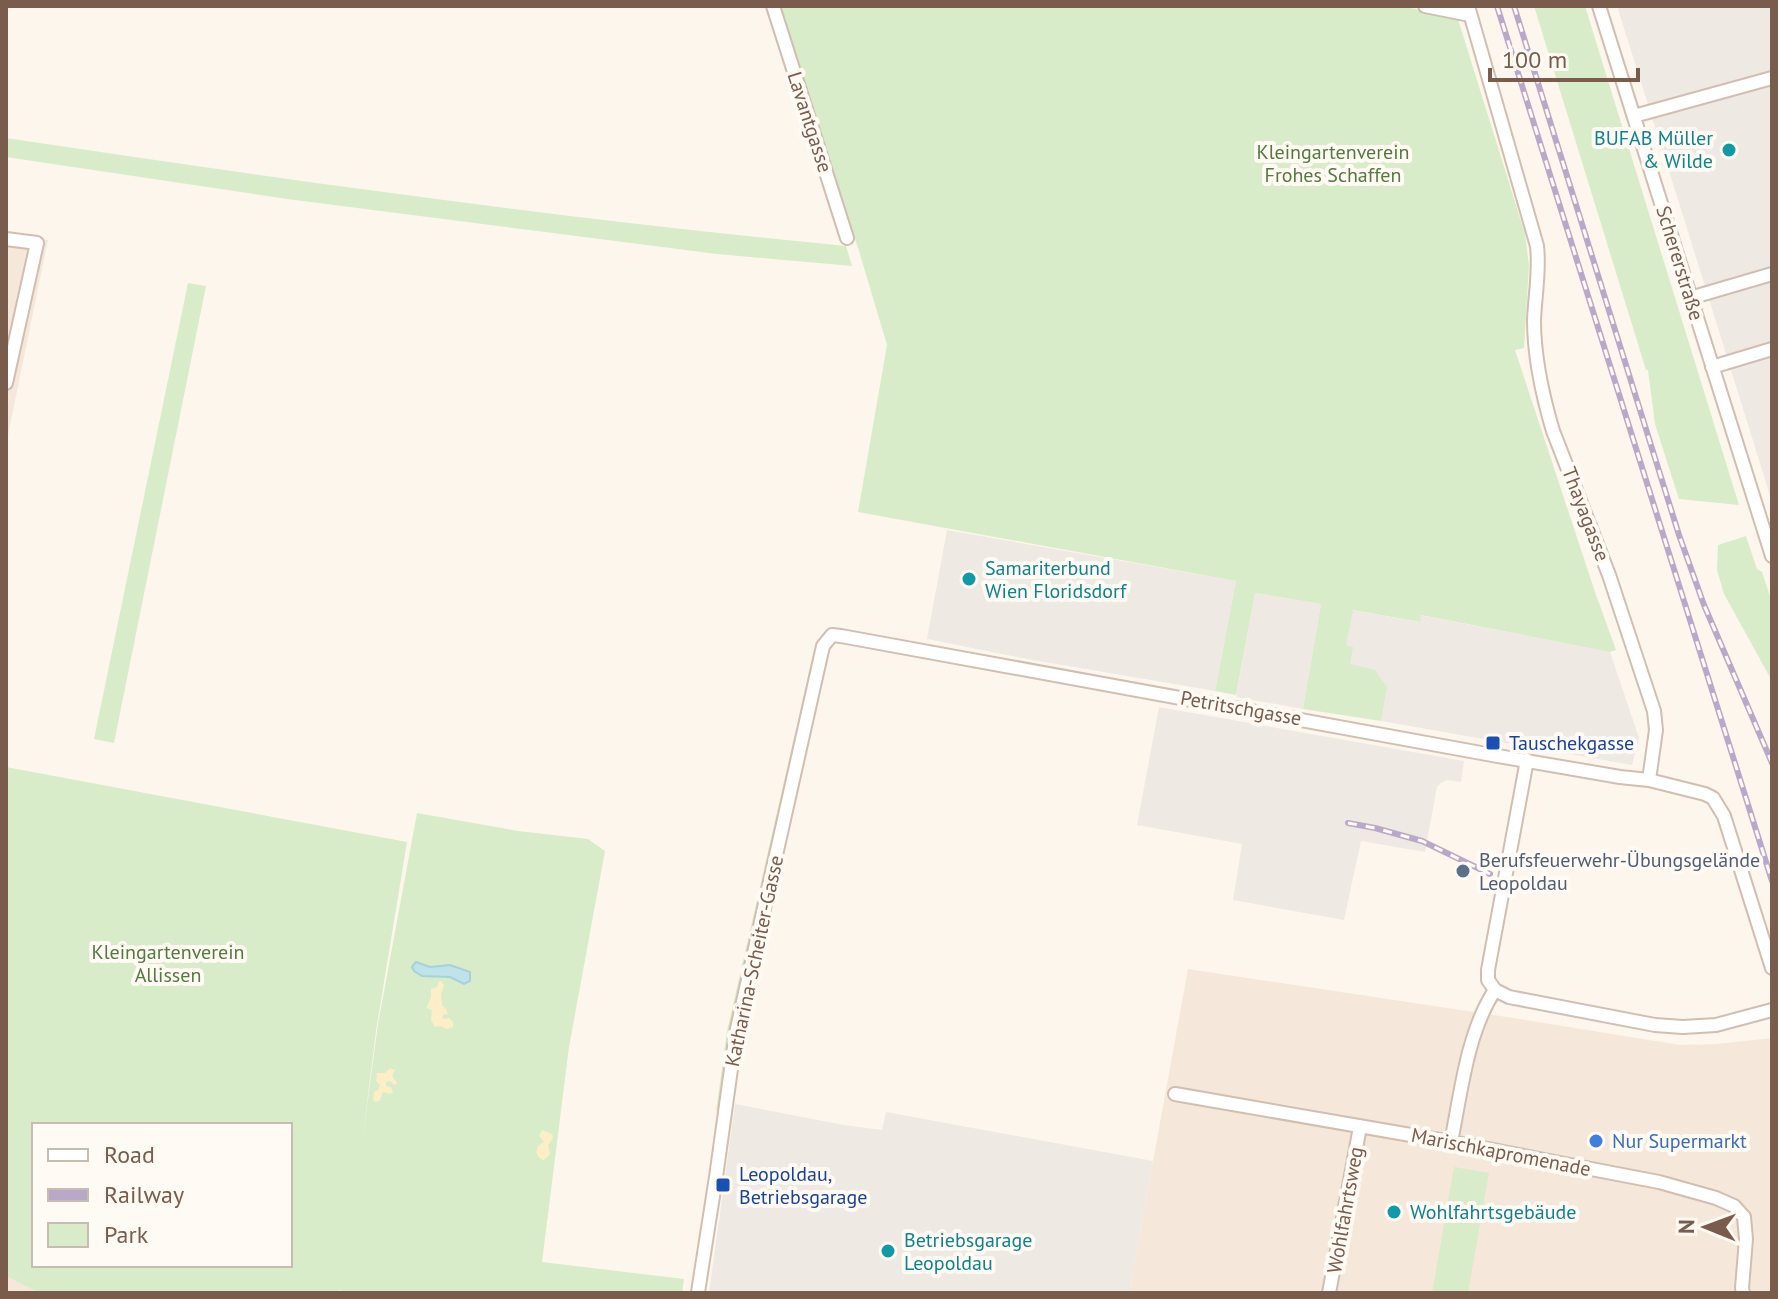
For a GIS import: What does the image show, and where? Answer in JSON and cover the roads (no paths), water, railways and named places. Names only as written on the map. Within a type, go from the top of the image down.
[{"type":"street","name":"Lavantgasse","points":[[773,6],[847,238]]},
{"type":"street","points":[[1425,6],[1469,10]]},
{"type":"street","name":"Schererstraße","points":[[1599,6],[1712,367],[1766,520],[1772,556]]},
{"type":"street","name":"Thayagasse","points":[[1469,10],[1537,246],[1539,274],[1535,335],[1546,408],[1609,575],[1654,711],[1656,730],[1649,780]]},
{"type":"street","points":[[1634,116],[1772,78]]},
{"type":"street","points":[[6,239],[37,243],[6,383]]},
{"type":"street","points":[[1690,298],[1772,274]]},
{"type":"street","points":[[1712,367],[1772,349]]},
{"type":"street","name":"Petritschgasse","points":[[832,635],[1649,780]]},
{"type":"street","name":"Katharina-Scheiter-Gasse","points":[[698,1292],[736,1033],[823,646],[832,635]]},
{"type":"street","points":[[1527,760],[1488,970],[1488,980],[1495,990],[1509,997],[1668,1026],[1716,1025],[1772,1010]]},
{"type":"street","points":[[1649,780],[1697,791],[1713,798],[1719,806],[1772,968]]},
{"type":"street","points":[[1451,1142],[1479,1022],[1495,990]]},
{"type":"street","name":"Marischkapromenade","points":[[1175,1094],[1451,1142],[1659,1182],[1700,1193],[1734,1206],[1744,1217],[1743,1293]]},
{"type":"street","name":"Wohlfahrtsweg","points":[[1329,1293],[1360,1127]]},
{"type":"water","points":[[416,962],[430,967],[450,965],[470,972],[470,981],[464,984],[450,977],[422,976],[412,967]]},
{"type":"railway","points":[[1497,6],[1772,881]]},
{"type":"railway","points":[[1514,6],[1679,535],[1704,605],[1772,763]]},
{"type":"railway","points":[[1348,823],[1422,841],[1490,874]]},
{"type":"place","name":"BUFAB Müller & Wilde","points":[[1729,150]]},
{"type":"place","name":"Samariterbund Wien Floridsdorf","points":[[969,579]]},
{"type":"place","name":"Tauschekgasse","points":[[1493,743]]},
{"type":"place","name":"Berufsfeuerwehr-Übungsgelände Leopoldau","points":[[1463,871]]},
{"type":"place","name":"Nur Supermarkt","points":[[1596,1141]]},
{"type":"place","name":"Leopoldau, Betriebsgarage","points":[[723,1185]]},
{"type":"place","name":"Wohlfahrtsgebäude","points":[[1394,1212]]},
{"type":"place","name":"Betriebsgarage Leopoldau","points":[[888,1251]]},
{"type":"park label","name":"Kleingartenverein Frohes Schaffen","points":[[1333,164]]},
{"type":"park label","name":"Kleingartenverein Allissen","points":[[168,964]]}]
